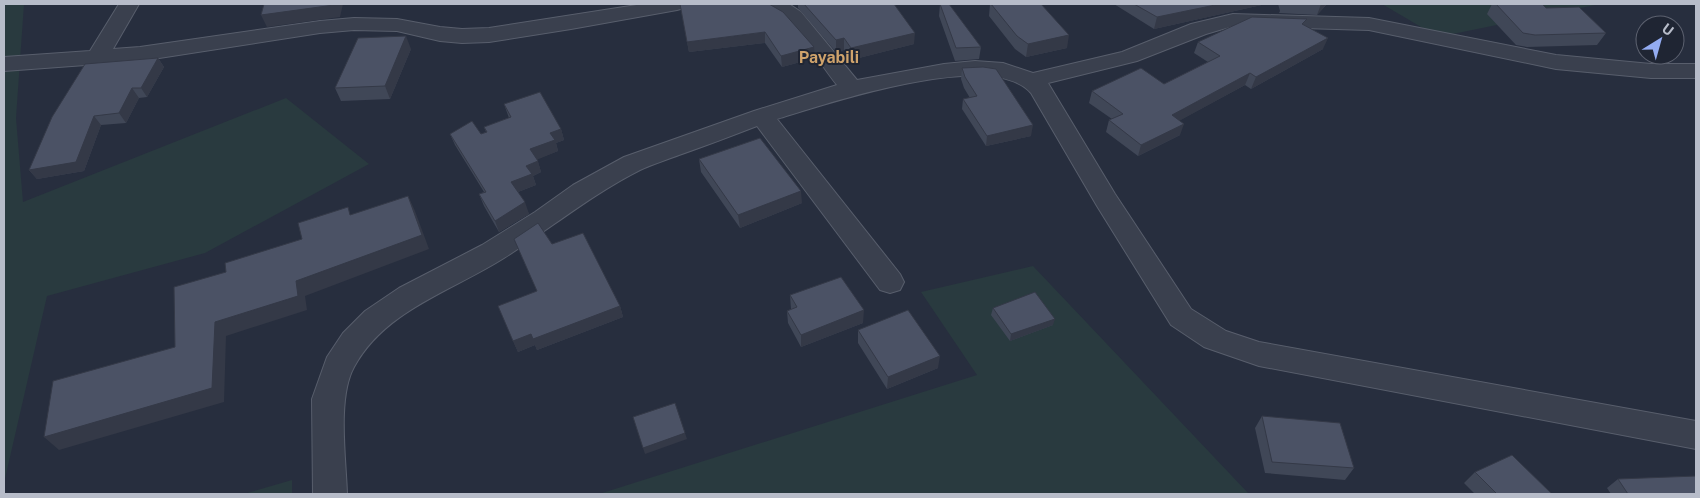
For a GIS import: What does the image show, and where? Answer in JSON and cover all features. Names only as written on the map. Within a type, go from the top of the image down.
[{"type":"street","points":[[97,57],[129,4]]},
{"type":"street","points":[[4,64],[140,54],[320,27],[354,24],[397,25],[440,34],[462,36],[489,35],[684,4]]},
{"type":"street","points":[[770,4],[780,7],[794,16],[851,88]]},
{"type":"street","points":[[1032,80],[1111,62],[1145,51],[1193,30],[1217,22],[1230,12],[1369,24],[1556,62],[1642,71],[1696,71]]},
{"type":"street","points":[[330,494],[328,399],[338,366],[354,341],[375,319],[408,296],[492,252],[544,219],[582,191],[633,163],[762,116],[851,88],[944,71],[975,68],[1003,70],[1032,80],[1040,89],[1106,200],[1182,317],[1215,339],[1259,354],[1696,435]]},
{"type":"street","points":[[762,116],[890,282]]},
{"type":"shaded area","points":[[4,4],[24,4],[16,118],[23,202],[286,98],[369,164],[205,253],[47,296],[4,483]]},
{"type":"shaded area","points":[[1382,4],[1600,4],[1438,37]]},
{"type":"shaded area","points":[[1033,266],[1249,494],[599,494],[977,375],[921,292]]},
{"type":"shaded area","points":[[292,480],[292,494],[244,494]]},
{"type":"building","points":[[264,4],[334,4],[334,5],[261,15]]},
{"type":"building","points":[[680,4],[769,4],[783,12],[814,47],[781,56],[765,32],[687,42]]},
{"type":"building","points":[[804,4],[894,4],[915,33],[851,48],[844,38],[836,40]]},
{"type":"building","points":[[940,4],[949,4],[981,47],[956,48]]},
{"type":"building","points":[[991,4],[1041,4],[1069,35],[1028,44],[1017,36]]},
{"type":"building","points":[[1134,4],[1220,4],[1157,17]]},
{"type":"building","points":[[1496,4],[1542,4],[1546,8],[1579,7],[1606,33],[1535,35],[1523,33]]},
{"type":"building","points":[[1252,17],[1307,19],[1302,24],[1328,38],[1256,77],[1250,73],[1172,115],[1184,124],[1141,145],[1109,120],[1123,114],[1092,91],[1141,68],[1164,84],[1220,56],[1198,42]]},
{"type":"building","points":[[406,36],[385,86],[335,88],[358,38]]},
{"type":"building","points":[[158,58],[141,88],[132,88],[119,113],[94,116],[76,162],[29,170],[52,117],[85,64]]},
{"type":"building","points":[[983,67],[996,69],[1033,125],[987,136],[963,99],[977,96],[965,77],[962,68]]},
{"type":"building","points":[[540,92],[561,129],[550,133],[555,140],[530,149],[538,161],[526,166],[532,174],[511,182],[525,202],[495,221],[479,194],[486,192],[450,134],[472,121],[481,134],[487,132],[484,127],[511,117],[504,104]]},
{"type":"building","points":[[760,138],[801,191],[738,215],[699,159]]},
{"type":"building","points":[[408,196],[422,235],[296,281],[298,296],[215,322],[212,388],[44,437],[53,381],[175,347],[174,287],[226,272],[225,263],[302,239],[298,223],[348,207],[350,215]]},
{"type":"building","points":[[538,223],[552,244],[583,233],[620,306],[533,339],[531,334],[513,341],[498,306],[537,291],[514,239]]},
{"type":"building","points":[[841,277],[864,310],[801,335],[787,311],[797,307],[790,295]]},
{"type":"building","points":[[1035,292],[1055,319],[1011,334],[993,308]]},
{"type":"building","points":[[908,310],[940,356],[888,377],[858,330]]},
{"type":"building","points":[[675,403],[685,433],[643,448],[633,417]]},
{"type":"building","points":[[1262,416],[1340,423],[1354,468],[1272,462]]},
{"type":"building","points":[[1512,455],[1552,494],[1497,494],[1475,472]]},
{"type":"building","points":[[1696,476],[1696,494],[1628,494],[1618,479]]},
{"type":"district","name":"Payabili","points":[[829,57]]}]
